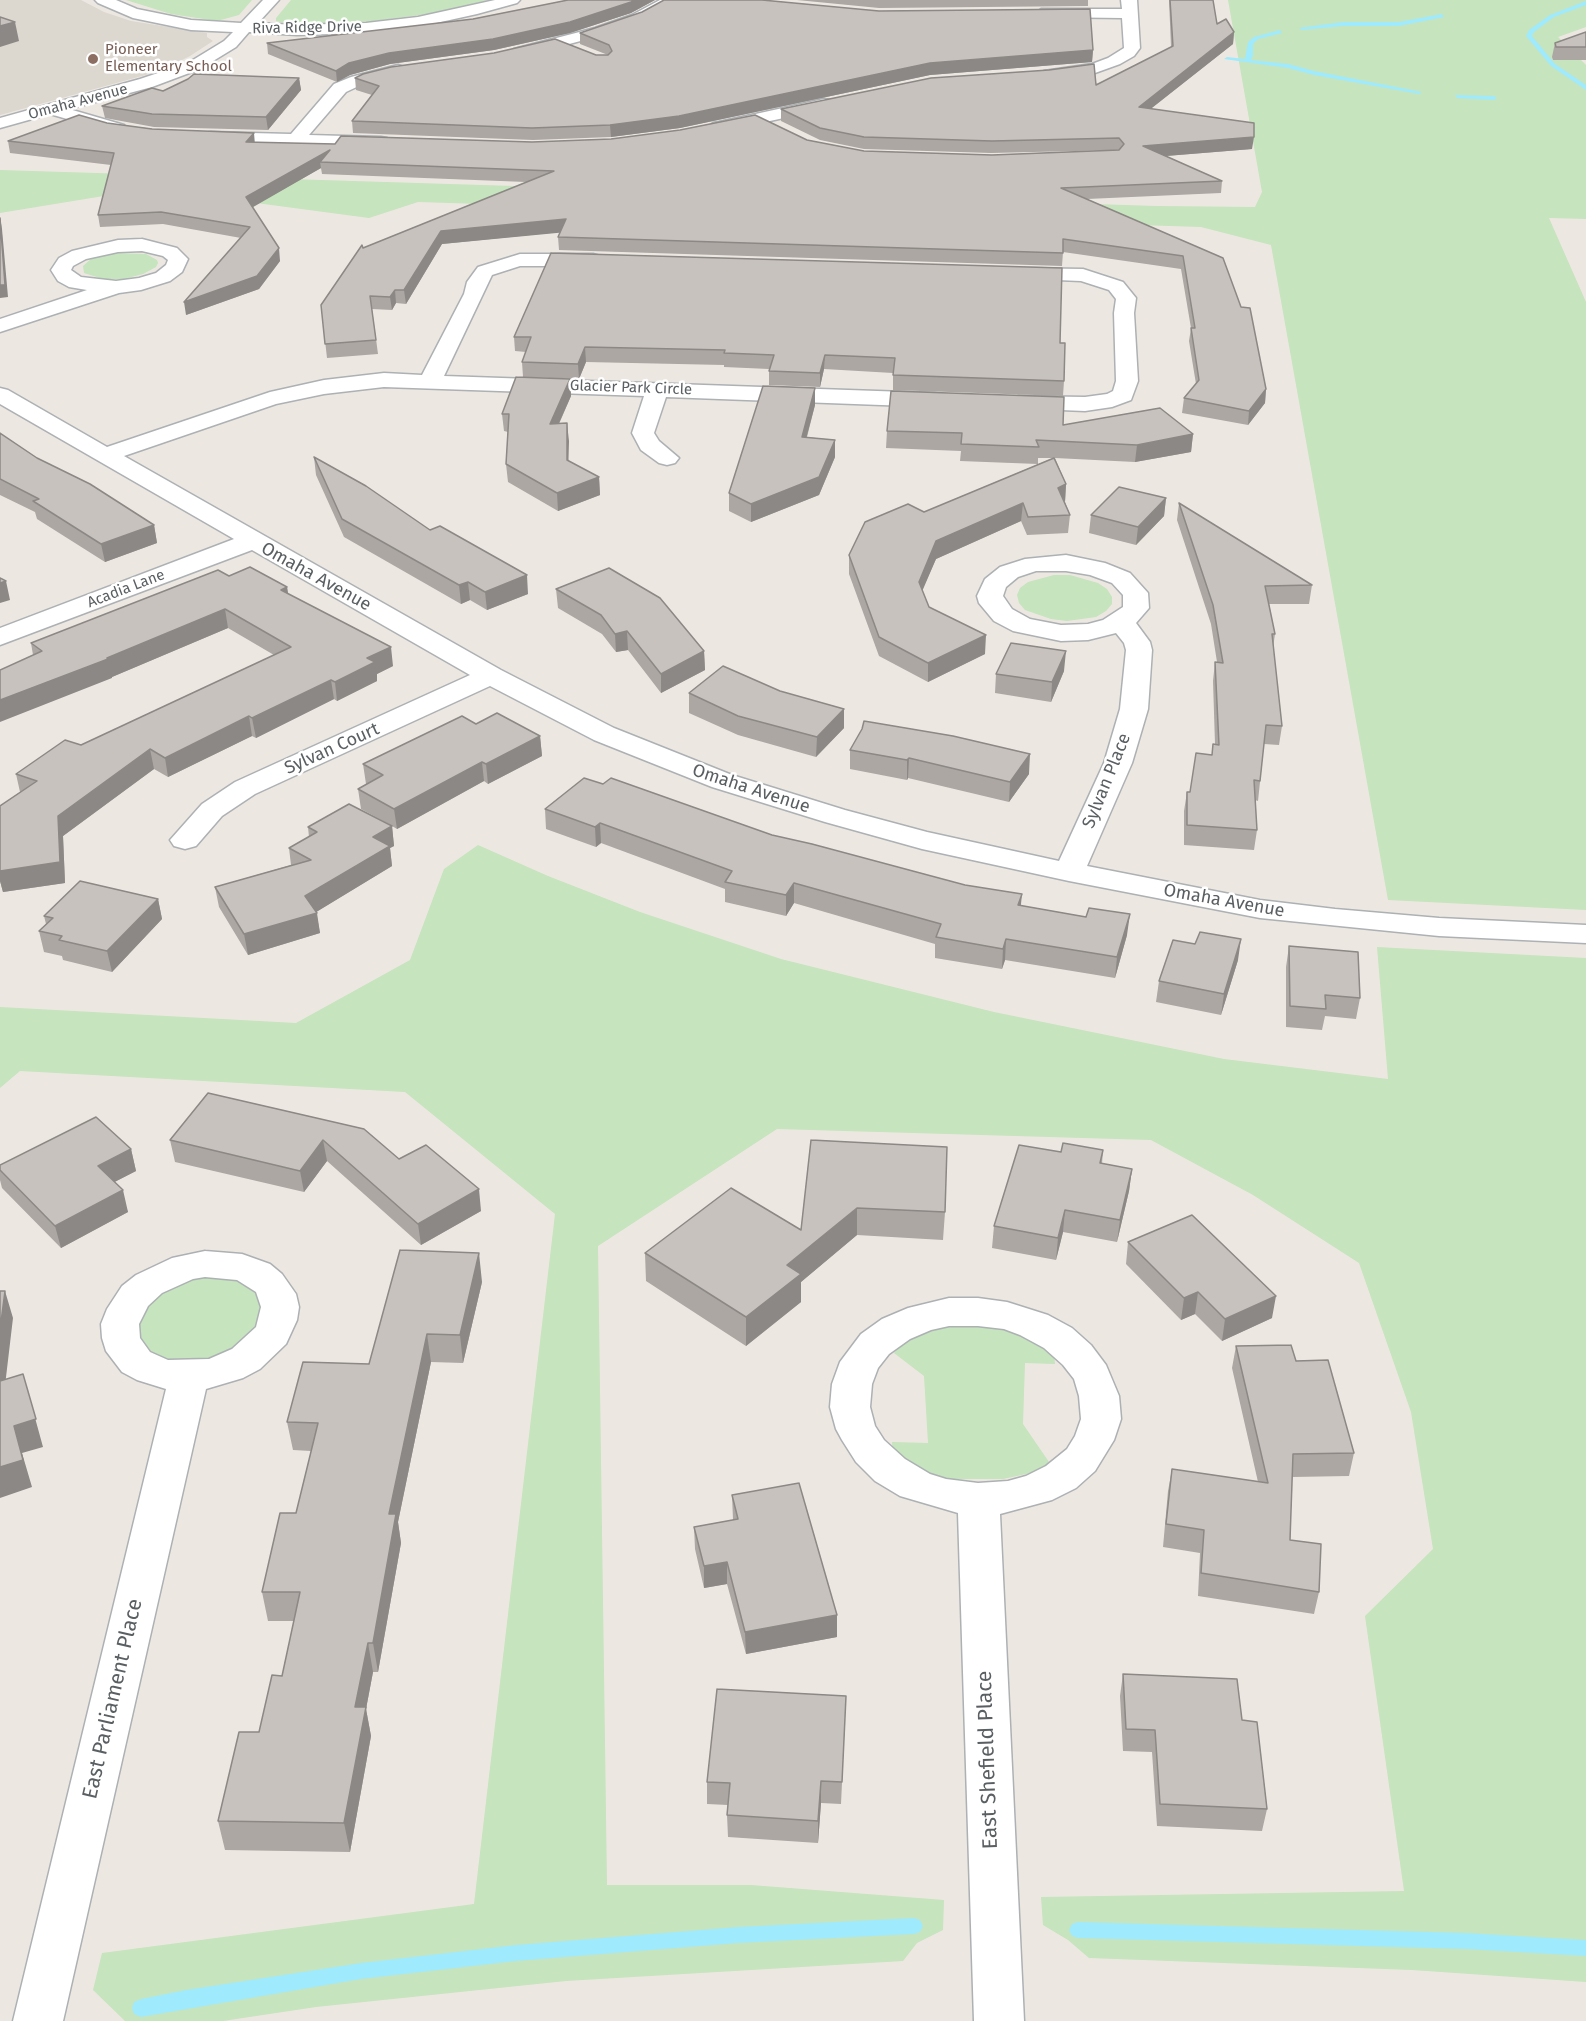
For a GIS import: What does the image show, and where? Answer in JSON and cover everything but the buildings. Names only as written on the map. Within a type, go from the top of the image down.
[{"type":"street","name":"Riva Ridge Drive","points":[[103,0],[133,13],[165,20],[246,29],[314,30],[384,26],[457,15],[512,0]]},
{"type":"street","name":"Omaha Avenue","points":[[0,123],[179,72],[220,51],[246,29],[271,0]]},
{"type":"street","points":[[506,55],[558,43],[626,22],[671,0]]},
{"type":"street","points":[[1029,75],[1080,71],[1113,61],[1132,48],[1130,7],[1033,12]]},
{"type":"street","points":[[558,43],[581,52]]},
{"type":"street","points":[[296,139],[340,88],[370,76],[413,68]]},
{"type":"street","points":[[702,130],[841,101]]},
{"type":"street","points":[[50,110],[109,128],[134,132]]},
{"type":"street","points":[[758,119],[781,130]]},
{"type":"street","points":[[193,136],[403,142]]},
{"type":"street","points":[[0,326],[116,287],[141,284],[162,277],[175,268],[178,259],[163,249],[142,245],[118,246],[79,255],[66,262],[61,270],[65,277],[76,283],[116,287]]},
{"type":"street","points":[[430,381],[474,294],[480,276],[493,267],[512,261],[541,258],[608,261]]},
{"type":"street","points":[[1000,402],[1085,404],[1112,400],[1123,395],[1127,381],[1124,313],[1126,298],[1122,291],[1107,282],[1083,275],[1002,274]]},
{"type":"street","name":"Glacier Park Circle","points":[[105,455],[270,399],[306,390],[372,381],[430,381],[953,400]]},
{"type":"street","points":[[657,389],[643,433],[649,445],[668,458]]},
{"type":"street","name":"Omaha Avenue","points":[[0,395],[491,676],[619,740],[740,787],[894,833],[1069,872],[1249,906],[1311,916],[1439,927],[1586,934]]},
{"type":"street","name":"Acadia Lane","points":[[0,637],[252,541]]},
{"type":"street","points":[[1065,563],[1096,568],[1121,578],[1135,593],[1136,608],[1121,622],[1100,630],[1075,633],[1034,628],[1012,620],[997,609],[992,603],[991,590],[999,578],[1008,572],[1034,564],[1065,563]]},
{"type":"street","name":"Sylvan Place","points":[[1069,872],[1118,763],[1134,709],[1139,650],[1137,642],[1121,622]]},
{"type":"street","name":"Sylvan Court","points":[[185,840],[212,810],[245,788],[491,676]]},
{"type":"street","points":[[949,1312],[978,1312],[1007,1316],[1034,1325],[1058,1338],[1077,1355],[1092,1375],[1099,1396],[1101,1419],[1094,1440],[1081,1460],[1068,1471],[1036,1489],[1008,1497],[978,1499],[946,1495],[915,1485],[890,1470],[870,1451],[856,1429],[850,1407],[852,1384],[860,1362],[875,1344],[896,1329],[921,1318],[949,1312]]},
{"type":"street","name":"East Parliament Place","points":[[38,2021],[189,1376]]},
{"type":"street","name":"East Shefield Place","points":[[978,1499],[999,2021]]},
{"type":"shaded area","name":"Pioneer Elementary School","points":[[0,0],[81,0],[104,12],[131,21],[207,33],[207,37],[213,41],[160,71],[0,115]]},
{"type":"green space","points":[[126,0],[252,0],[239,15],[217,21],[171,14]]},
{"type":"green space","points":[[291,0],[489,0],[435,13],[373,21],[294,25],[276,21]]},
{"type":"green space","points":[[1228,0],[1586,0],[1586,27],[1558,37],[1586,65],[1586,219],[1549,218],[1586,302],[1586,910],[1388,900],[1271,245],[1201,227],[418,202],[369,218],[196,195],[122,193],[0,213],[0,170],[1157,206],[1255,207],[1262,192]]},
{"type":"green space","points":[[116,253],[146,254],[158,263],[156,267],[143,274],[124,279],[103,279],[84,273],[83,266],[91,259]]},
{"type":"green space","points":[[1054,575],[1070,575],[1098,583],[1107,589],[1112,597],[1112,604],[1096,617],[1067,621],[1051,619],[1025,610],[1019,603],[1017,595],[1020,588],[1028,582]]},
{"type":"green space","points":[[478,845],[548,876],[640,912],[781,959],[994,1012],[1224,1059],[1388,1079],[1377,947],[1586,958],[1586,1982],[1412,1970],[1089,1958],[1068,1940],[1043,1925],[1041,1897],[1404,1891],[1365,1616],[1433,1549],[1411,1412],[1359,1263],[1253,1195],[1151,1140],[777,1129],[598,1246],[607,1885],[751,1885],[944,1900],[943,1930],[917,1943],[903,1961],[566,1981],[316,2007],[223,2021],[125,2021],[93,1990],[102,1953],[474,1904],[555,1214],[405,1092],[20,1071],[0,1088],[0,1007],[296,1023],[410,960],[444,869]]},
{"type":"green space","points":[[212,1276],[232,1278],[248,1285],[259,1295],[263,1309],[252,1338],[219,1359],[178,1364],[160,1359],[146,1349],[139,1337],[138,1323],[144,1309],[156,1296],[193,1278]]},
{"type":"green space","points":[[964,1324],[1004,1329],[1035,1339],[1054,1353],[1055,1364],[1025,1363],[1023,1424],[1049,1462],[1040,1471],[1003,1479],[952,1479],[930,1475],[893,1454],[892,1442],[928,1443],[924,1376],[894,1353],[904,1340],[935,1327]]},
{"type":"waterway","points":[[1586,3],[1552,16],[1531,31],[1529,36],[1553,65],[1586,88]]},
{"type":"waterway","points":[[1302,28],[1343,24],[1399,24],[1442,16]]},
{"type":"waterway","points":[[1247,61],[1250,56],[1250,43],[1256,38],[1280,32]]},
{"type":"waterway","points":[[1227,59],[1288,66],[1314,73],[1419,92]]},
{"type":"waterway","points":[[1457,96],[1494,98]]},
{"type":"waterway","points":[[141,2008],[361,1971],[516,1953],[738,1935],[914,1926]]},
{"type":"waterway","points":[[1078,1930],[1466,1941],[1586,1948]]},
{"type":"place","name":"Pioneer Elementary School","points":[[93,59]]}]
